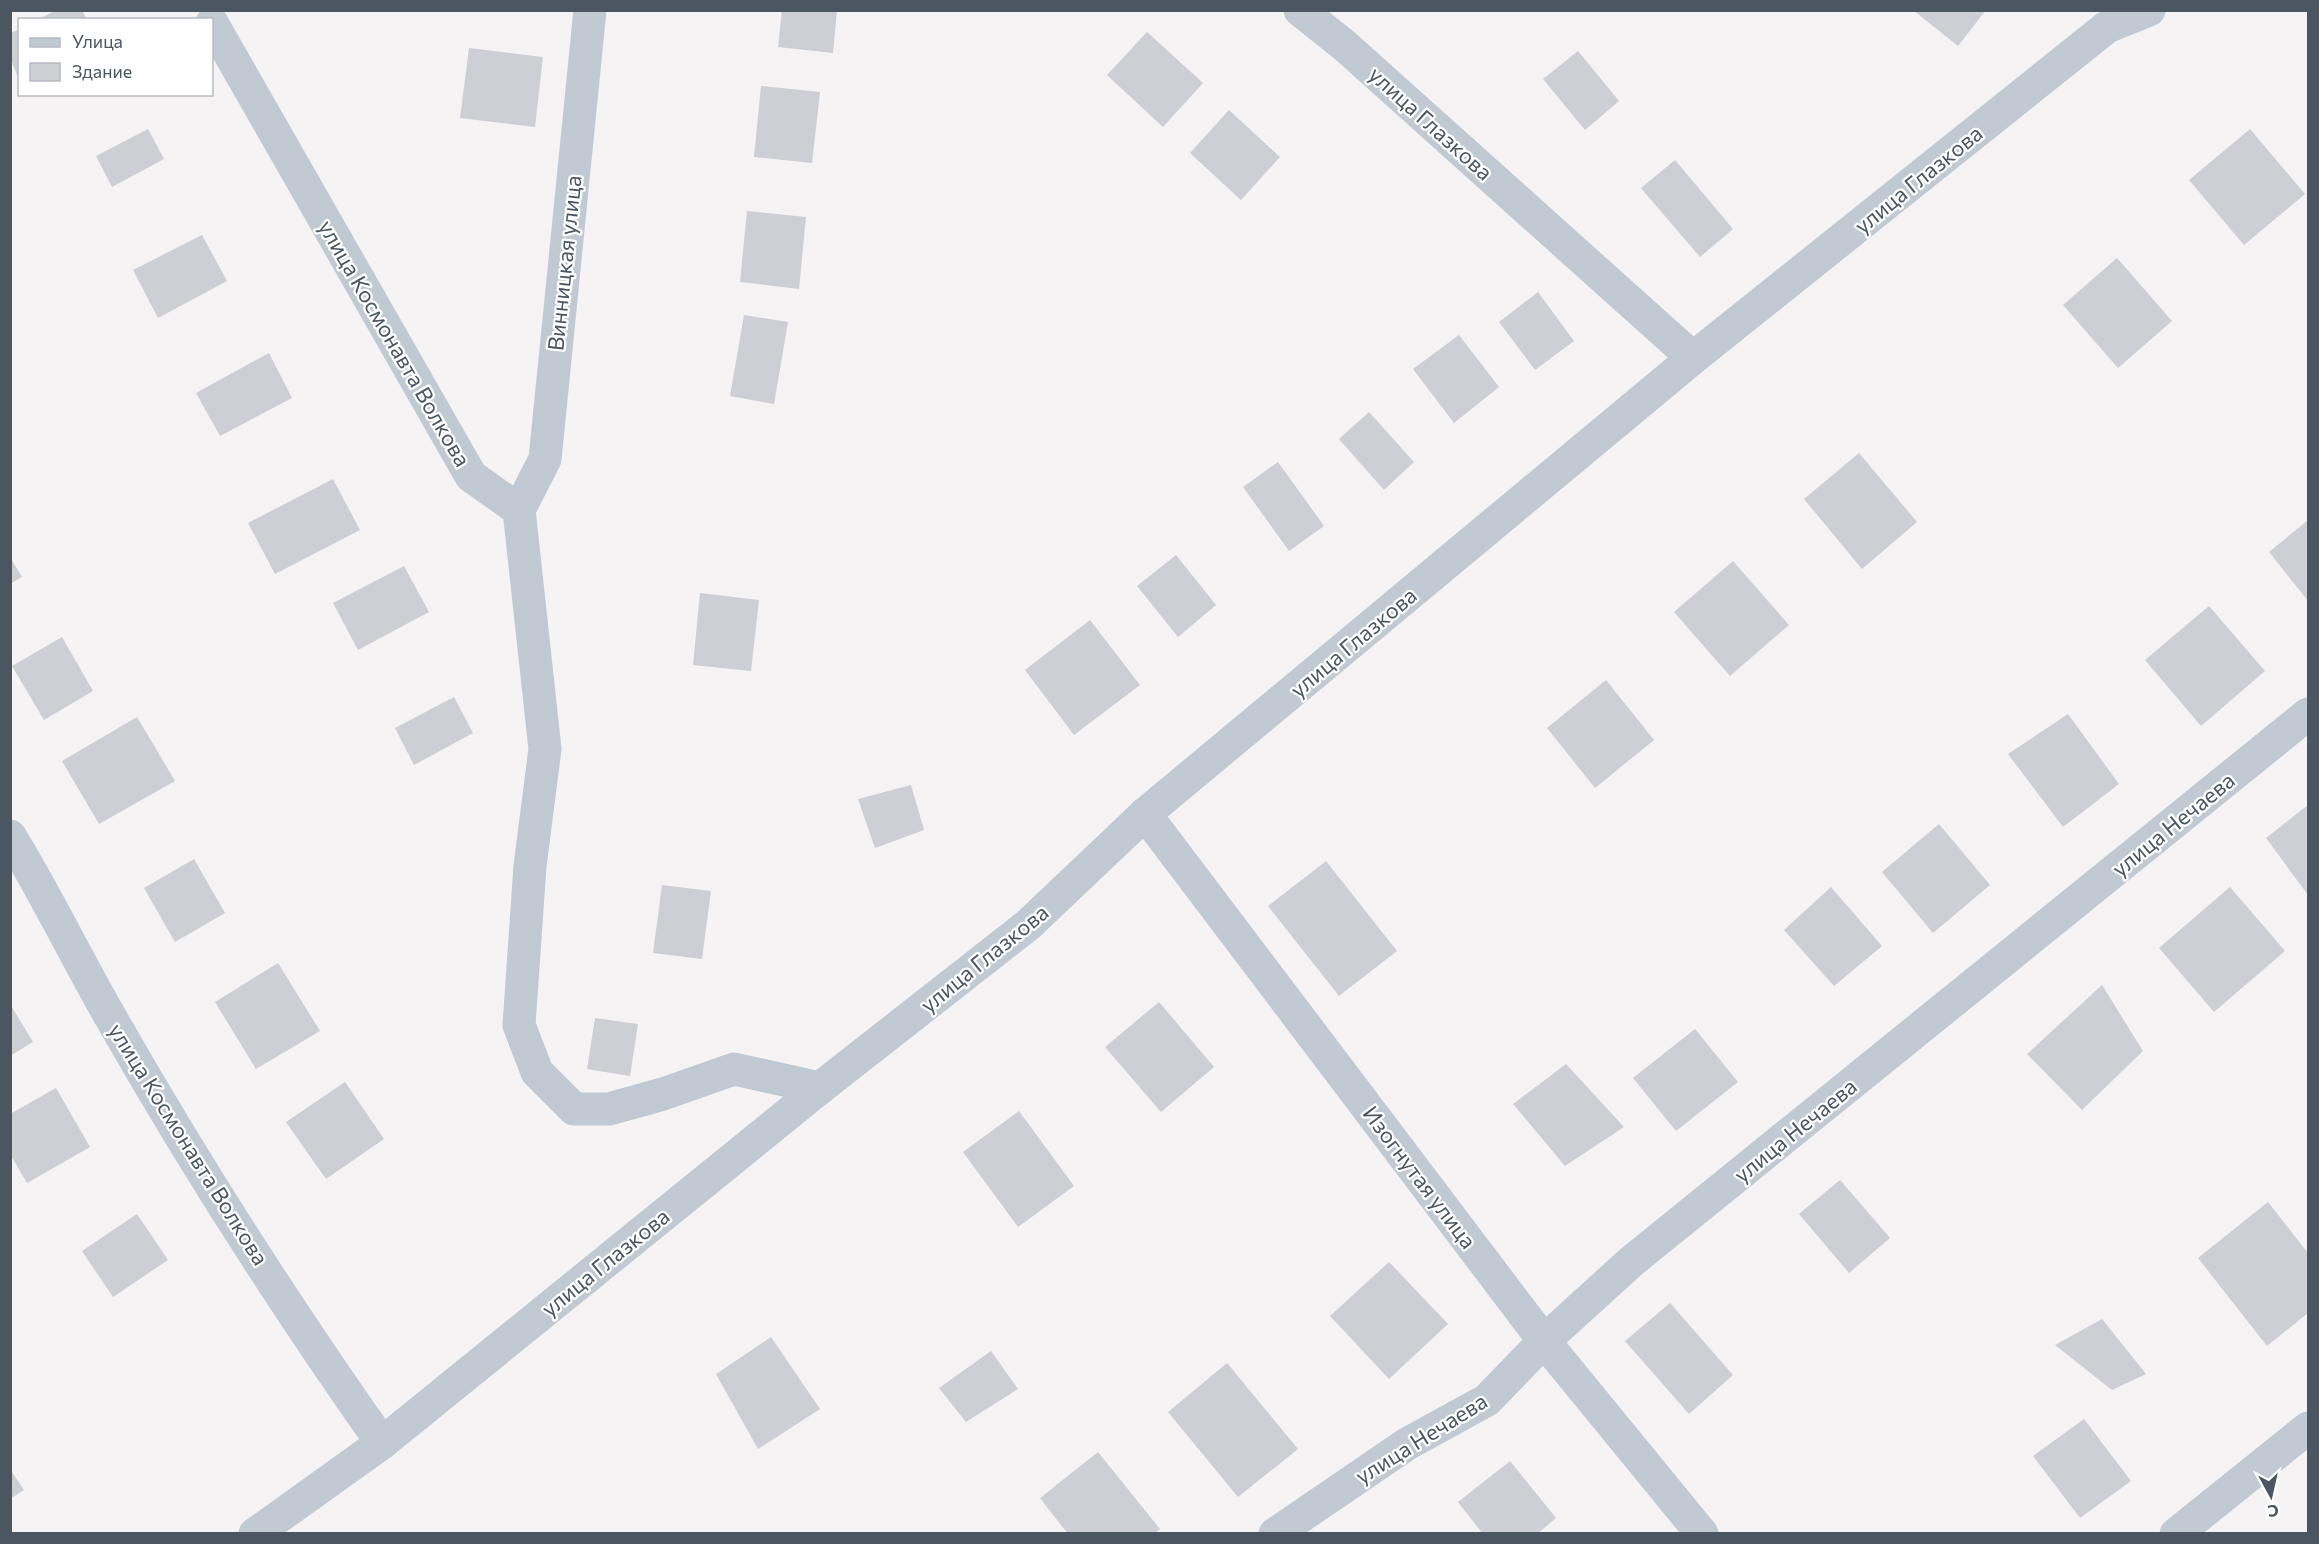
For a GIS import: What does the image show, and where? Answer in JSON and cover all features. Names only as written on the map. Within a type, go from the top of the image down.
[{"type":"street","name":"Винницкая улица","points":[[519,510],[545,459],[590,10]]},
{"type":"street","name":"улица Глазкова","points":[[1300,10],[1344,45],[1694,358]]},
{"type":"street","name":"улица Глазкова","points":[[255,1533],[382,1443],[820,1088],[1028,926],[1145,814],[1694,358],[2108,27],[2149,10]]},
{"type":"street","name":"улица Космонавта Волкова","points":[[213,26],[471,476],[519,510]]},
{"type":"street","points":[[519,510],[545,750],[530,866],[519,1025],[537,1072],[574,1109],[609,1109],[663,1094],[734,1069],[820,1088]]},
{"type":"street","name":"улица Нечаева","points":[[1275,1533],[1407,1444],[1486,1400],[1544,1341],[1632,1261],[2308,714]]},
{"type":"street","name":"Изогнутая улица","points":[[1145,814],[1544,1341],[1702,1533]]},
{"type":"street","name":"улица Космонавта Волкова","points":[[10,836],[107,1011],[210,1182],[338,1381],[382,1443]]},
{"type":"street","points":[[2175,1533],[2308,1428]]},
{"type":"building","points":[[56,10],[82,10],[86,18],[42,18]]},
{"type":"building","points":[[782,10],[837,10],[833,53],[778,47]]},
{"type":"building","points":[[1913,10],[1986,10],[1958,46]]},
{"type":"building","points":[[18,30],[18,77],[10,57],[10,33]]},
{"type":"building","points":[[1147,32],[1203,83],[1163,127],[1107,75]]},
{"type":"building","points":[[469,48],[543,57],[535,127],[460,118]]},
{"type":"building","points":[[1578,51],[1619,101],[1585,130],[1543,79]]},
{"type":"building","points":[[761,86],[820,92],[812,163],[754,157]]},
{"type":"building","points":[[1229,110],[1280,157],[1241,200],[1190,153]]},
{"type":"building","points":[[148,129],[164,159],[112,187],[96,156]]},
{"type":"building","points":[[2250,129],[2305,194],[2244,245],[2189,180]]},
{"type":"building","points":[[1675,160],[1733,229],[1700,257],[1641,188]]},
{"type":"building","points":[[747,211],[806,217],[799,289],[740,282]]},
{"type":"building","points":[[202,235],[227,281],[158,318],[133,270]]},
{"type":"building","points":[[2117,258],[2172,321],[2118,368],[2063,305]]},
{"type":"building","points":[[1538,292],[1574,341],[1535,370],[1499,322]]},
{"type":"building","points":[[744,315],[788,322],[774,404],[730,396]]},
{"type":"building","points":[[1459,335],[1499,387],[1454,423],[1413,369]]},
{"type":"building","points":[[269,353],[292,398],[220,436],[196,393]]},
{"type":"building","points":[[1369,412],[1414,462],[1384,490],[1339,439]]},
{"type":"building","points":[[1859,453],[1917,522],[1862,569],[1804,499]]},
{"type":"building","points":[[1278,462],[1324,526],[1289,551],[1243,487]]},
{"type":"building","points":[[333,479],[360,530],[275,574],[248,523]]},
{"type":"building","points":[[2308,520],[2308,601],[2269,552]]},
{"type":"building","points":[[1176,555],[1216,605],[1178,637],[1137,586]]},
{"type":"building","points":[[10,557],[22,577],[10,584]]},
{"type":"building","points":[[1733,561],[1789,625],[1730,676],[1674,612]]},
{"type":"building","points":[[404,566],[429,612],[358,650],[333,603]]},
{"type":"building","points":[[700,593],[759,600],[751,671],[693,665]]},
{"type":"building","points":[[2209,606],[2265,671],[2201,726],[2145,660]]},
{"type":"building","points":[[1090,620],[1140,685],[1074,735],[1025,670]]},
{"type":"building","points":[[62,637],[93,691],[44,720],[12,666]]},
{"type":"building","points":[[1606,680],[1654,740],[1595,788],[1547,728]]},
{"type":"building","points":[[454,697],[473,733],[414,765],[395,728]]},
{"type":"building","points":[[2068,714],[2119,784],[2063,827],[2008,754]]},
{"type":"building","points":[[137,717],[175,781],[99,824],[62,761]]},
{"type":"building","points":[[911,785],[924,830],[875,848],[858,799]]},
{"type":"building","points":[[2308,805],[2308,895],[2266,838]]},
{"type":"building","points":[[1939,824],[1990,885],[1933,933],[1882,872]]},
{"type":"building","points":[[194,859],[225,913],[175,942],[144,888]]},
{"type":"building","points":[[1326,861],[1397,951],[1339,996],[1268,906]]},
{"type":"building","points":[[662,885],[711,891],[702,959],[653,953]]},
{"type":"building","points":[[1831,887],[1882,946],[1834,986],[1784,930]]},
{"type":"building","points":[[2230,887],[2285,951],[2214,1012],[2159,948]]},
{"type":"building","points":[[278,963],[320,1031],[256,1069],[215,1002]]},
{"type":"building","points":[[2102,985],[2143,1051],[2082,1110],[2027,1054]]},
{"type":"building","points":[[1159,1002],[1214,1067],[1161,1112],[1105,1047]]},
{"type":"building","points":[[10,1004],[33,1042],[10,1056]]},
{"type":"building","points":[[595,1018],[638,1024],[630,1076],[587,1069]]},
{"type":"building","points":[[1695,1029],[1738,1082],[1676,1131],[1633,1078]]},
{"type":"building","points":[[1566,1064],[1624,1127],[1565,1166],[1513,1104]]},
{"type":"building","points":[[345,1082],[384,1139],[326,1179],[286,1122]]},
{"type":"building","points":[[56,1088],[90,1147],[27,1183],[10,1154],[10,1114]]},
{"type":"building","points":[[1019,1111],[1074,1186],[1018,1227],[963,1152]]},
{"type":"building","points":[[1840,1180],[1890,1238],[1849,1273],[1799,1214]]},
{"type":"building","points":[[2268,1202],[2308,1253],[2308,1313],[2267,1346],[2198,1258]]},
{"type":"building","points":[[137,1214],[168,1260],[113,1297],[82,1251]]},
{"type":"building","points":[[1389,1262],[1448,1324],[1389,1379],[1330,1316]]},
{"type":"building","points":[[1670,1303],[1733,1375],[1689,1414],[1625,1341]]},
{"type":"building","points":[[2102,1319],[2146,1374],[2112,1390],[2055,1345]]},
{"type":"building","points":[[771,1337],[820,1409],[758,1449],[716,1374]]},
{"type":"building","points":[[991,1351],[1018,1389],[966,1422],[939,1388]]},
{"type":"building","points":[[1227,1363],[1298,1449],[1238,1497],[1168,1412]]},
{"type":"building","points":[[2084,1419],[2131,1481],[2080,1518],[2033,1456]]},
{"type":"building","points":[[1098,1452],[1160,1529],[1154,1534],[1068,1534],[1040,1498]]},
{"type":"building","points":[[1510,1461],[1556,1518],[1537,1534],[1483,1534],[1458,1502]]},
{"type":"building","points":[[10,1469],[24,1490],[10,1499]]}]
